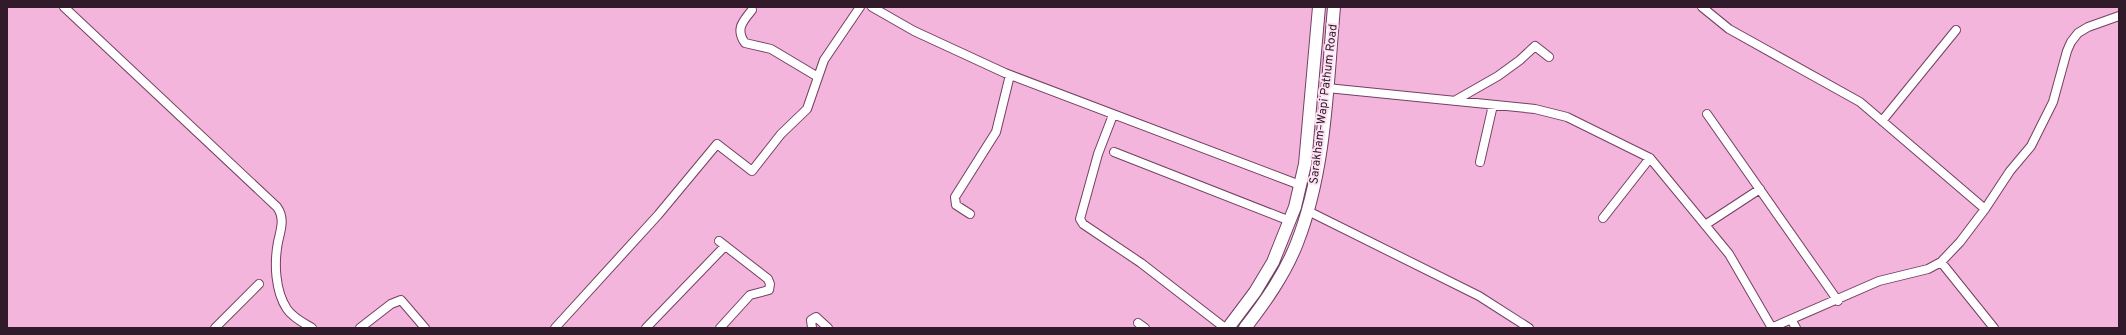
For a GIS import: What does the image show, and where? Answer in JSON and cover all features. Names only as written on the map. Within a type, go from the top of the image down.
[{"type":"main road","name":"Sarakham–Wapi Pathum Road","points":[[1245,328],[1267,299],[1285,268],[1297,244],[1308,211],[1318,167],[1334,7]]},
{"type":"main road","name":"Sarakham–Wapi Pathum Road","points":[[1226,328],[1255,292],[1273,262],[1290,221],[1305,164],[1319,13]]},
{"type":"main road","points":[[1319,13],[1333,21]]},
{"type":"street","points":[[64,7],[277,206],[281,213],[282,221],[277,248],[277,280],[287,309],[292,315],[312,328]]},
{"type":"street","points":[[555,328],[658,215],[717,144],[752,171],[781,134],[807,109],[824,60],[860,7]]},
{"type":"street","points":[[872,7],[914,31],[1010,75],[1300,185]]},
{"type":"street","points":[[1702,7],[1729,29],[1860,102],[1985,209]]},
{"type":"street","points":[[752,10],[741,25],[740,31],[745,43],[772,49],[818,77]]},
{"type":"street","points":[[1327,88],[1535,109],[1567,117],[1650,158],[1729,254],[1772,328],[1792,321],[1879,281],[1928,269],[1941,262],[1960,242],[1985,209],[2010,171],[2030,146],[2046,119],[2071,42],[2078,33],[2088,27],[2119,16]]},
{"type":"street","points":[[1882,122],[1956,30]]},
{"type":"street","points":[[1456,100],[1498,76],[1520,60],[1535,46],[1549,57]]},
{"type":"street","points":[[970,214],[956,206],[955,197],[996,132],[1010,75]]},
{"type":"street","points":[[1480,162],[1493,105]]},
{"type":"street","points":[[1707,114],[1838,300]]},
{"type":"street","points":[[1113,115],[1098,154],[1080,219],[1083,224],[1141,263],[1226,328]]},
{"type":"street","points":[[1114,152],[1290,221]]},
{"type":"street","points":[[1603,218],[1650,158]]},
{"type":"street","points":[[1705,224],[1760,189]]},
{"type":"street","points":[[1308,211],[1479,296],[1529,328]]},
{"type":"street","points":[[646,328],[722,243],[768,279],[770,290],[750,295],[720,328]]},
{"type":"street","points":[[1941,262],[1994,328]]},
{"type":"street","points":[[215,328],[259,284]]},
{"type":"street","points":[[360,328],[391,304],[400,300],[404,302],[425,328]]},
{"type":"street","points":[[812,328],[811,320],[816,317],[828,328]]},
{"type":"street","points":[[1792,321],[1796,328]]}]
